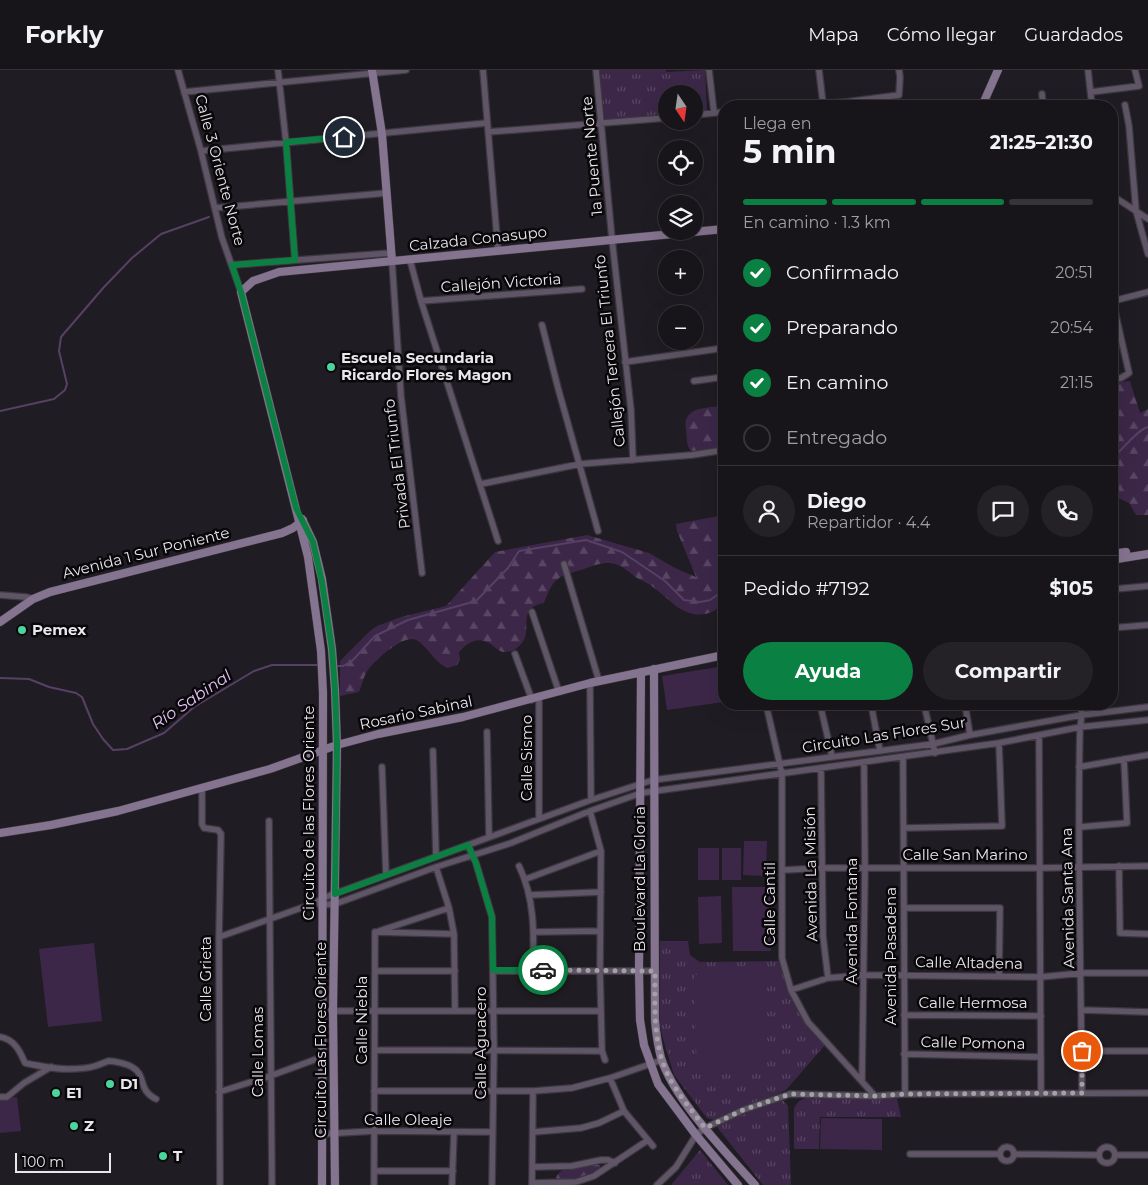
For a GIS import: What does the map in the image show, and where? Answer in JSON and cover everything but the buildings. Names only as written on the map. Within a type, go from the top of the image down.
[{"type":"street","name":"Calle 3 Oriente Norte","points":[[178,70],[201,151],[222,238],[241,292],[296,508],[313,542],[322,582],[332,649],[335,690]]},
{"type":"street","points":[[278,70],[286,142],[295,260]]},
{"type":"street","points":[[184,92],[406,70]]},
{"type":"street","points":[[483,70],[498,250]]},
{"type":"street","name":"1a Puente Norte","points":[[596,70],[612,239]]},
{"type":"street","points":[[709,70],[714,113]]},
{"type":"street","points":[[819,70],[823,100]]},
{"type":"street","points":[[868,100],[899,95],[899,70]]},
{"type":"street","points":[[985,100],[998,70]]},
{"type":"street","points":[[1088,70],[1092,100]]},
{"type":"street","points":[[1091,92],[1139,86],[1135,70]]},
{"type":"street","points":[[372,72],[382,134],[392,261]]},
{"type":"street","points":[[1042,94],[1042,100]]},
{"type":"street","points":[[1125,106],[1129,126],[1136,211],[1148,254]]},
{"type":"street","points":[[703,114],[718,113]]},
{"type":"street","points":[[488,132],[658,119]]},
{"type":"street","points":[[201,151],[487,123]]},
{"type":"street","points":[[215,208],[387,193]]},
{"type":"street","points":[[1118,199],[1148,219]]},
{"type":"street","name":"Calzada Conasupo","points":[[241,292],[253,281],[279,272],[718,230]]},
{"type":"street","name":"Callejón Tercera El Triunfo","points":[[612,239],[631,410],[633,460]]},
{"type":"street","points":[[232,265],[391,253]]},
{"type":"street","points":[[410,260],[421,301],[498,540]]},
{"type":"street","name":"Privada El Triunfo","points":[[392,261],[401,396],[422,573]]},
{"type":"street","name":"Callejón Victoria","points":[[421,301],[582,289]]},
{"type":"street","points":[[1118,300],[1148,292]]},
{"type":"street","points":[[1118,322],[1129,373],[1127,376],[1118,378]]},
{"type":"street","points":[[542,325],[598,531]]},
{"type":"street","points":[[625,362],[718,349]]},
{"type":"street","points":[[694,381],[718,378]]},
{"type":"street","points":[[481,484],[564,466],[692,455],[718,451]]},
{"type":"street","name":"Calle 3 Oriente Norte","points":[[301,521],[321,651]]},
{"type":"street","name":"Avenida 1 Sur Poniente","points":[[0,622],[33,599],[50,592],[282,533],[301,521]]},
{"type":"street","points":[[1118,553],[1148,549]]},
{"type":"street","points":[[1118,559],[1148,554]]},
{"type":"street","points":[[564,564],[599,681]]},
{"type":"street","points":[[312,584],[322,582]]},
{"type":"street","points":[[1118,589],[1148,586]]},
{"type":"street","points":[[0,595],[33,599]]},
{"type":"street","points":[[532,612],[559,692]]},
{"type":"street","points":[[1118,627],[1148,625]]},
{"type":"street","name":"Circuito de las Flores Oriente","points":[[321,651],[323,693],[320,902],[322,1185]]},
{"type":"street","points":[[515,654],[535,699]]},
{"type":"street","name":"Rosario Sabinal","points":[[0,832],[51,825],[118,811],[270,769],[337,745],[378,734],[464,718],[590,683],[718,656]]},
{"type":"street","name":"Boulevard La Gloria","points":[[654,669],[655,1020],[662,1060],[672,1083],[705,1128],[755,1185]]},
{"type":"street","name":"Boulevard La Gloria","points":[[641,672],[639,971],[640,1020],[644,1045],[658,1084],[696,1135],[738,1185]]},
{"type":"street","points":[[590,683],[591,800]]},
{"type":"street","name":"Circuito Las Flores Oriente","points":[[335,690],[337,745],[333,1011],[335,1185]]},
{"type":"street","name":"Calle Sismo","points":[[535,699],[539,818]]},
{"type":"street","name":"Circuito Las Flores Sur","points":[[320,902],[335,894],[386,874],[489,836],[653,780],[933,744],[970,735],[1082,715],[1148,707]]},
{"type":"street","name":"Calle Cantil","points":[[767,710],[782,774],[782,958],[791,990],[808,1022],[876,1096]]},
{"type":"street","points":[[821,710],[832,756]]},
{"type":"street","points":[[872,710],[880,751]]},
{"type":"street","points":[[925,710],[934,753]]},
{"type":"street","points":[[965,710],[970,735]]},
{"type":"street","name":"Avenida Santa Ana","points":[[1082,710],[1079,767],[1079,867],[1082,973],[1082,1093]]},
{"type":"street","name":"Circuito Las Flores Sur","points":[[654,791],[934,753],[1000,743],[1080,727],[1148,720]]},
{"type":"street","points":[[487,732],[489,836]]},
{"type":"street","points":[[1039,735],[1041,1094]]},
{"type":"street","points":[[904,828],[1002,826],[1000,743]]},
{"type":"street","points":[[433,751],[436,856]]},
{"type":"street","points":[[1079,767],[1148,755]]},
{"type":"street","name":"Avenida Pasadena","points":[[903,757],[905,1094]]},
{"type":"street","points":[[1080,827],[1127,823],[1124,759]]},
{"type":"street","name":"Avenida Fontana","points":[[862,1080],[865,868],[864,762]]},
{"type":"street","points":[[382,767],[386,874]]},
{"type":"street","name":"Avenida La Misión","points":[[821,768],[823,936],[828,978]]},
{"type":"street","name":"Calle Grieta","points":[[202,788],[202,824],[204,828],[218,830],[221,834],[219,937],[220,1185]]},
{"type":"street","points":[[219,937],[320,902],[335,904],[436,867],[511,843],[590,811],[654,791]]},
{"type":"street","points":[[590,811],[601,851],[600,971],[602,1051],[605,1060]]},
{"type":"street","name":"Calle Lomas","points":[[270,821],[272,1185]]},
{"type":"street","name":"Calle Aguacero","points":[[468,845],[476,863],[492,917],[494,1050],[492,1185]]},
{"type":"street","points":[[526,879],[601,851]]},
{"type":"street","points":[[519,866],[526,879],[530,895],[534,932],[533,970]]},
{"type":"street","points":[[1119,866],[1120,933],[1148,934]]},
{"type":"street","name":"Calle San Marino","points":[[783,870],[823,868],[1148,866]]},
{"type":"street","points":[[436,867],[449,908],[454,934],[455,1011]]},
{"type":"street","points":[[530,895],[601,892]]},
{"type":"street","points":[[375,932],[449,908]]},
{"type":"street","points":[[905,908],[1000,908],[999,976]]},
{"type":"street","points":[[534,932],[600,931]]},
{"type":"street","points":[[375,932],[454,934]]},
{"type":"street","name":"Calle Niebla","points":[[374,1185],[375,932]]},
{"type":"street","points":[[493,970],[655,971]]},
{"type":"street","points":[[375,972],[455,971]]},
{"type":"street","name":"Calle Altadena","points":[[791,990],[828,978],[864,975],[1041,977],[1082,973],[1148,973]]},
{"type":"street","points":[[1082,1010],[1148,1012]]},
{"type":"street","points":[[322,1011],[601,1011]]},
{"type":"street","name":"Calle Hermosa","points":[[904,1015],[1041,1016]]},
{"type":"street","points":[[0,1037],[11,1041],[21,1053],[25,1063],[65,1069],[88,1068],[110,1061],[131,1066],[138,1071],[144,1091],[156,1099]]},
{"type":"street","points":[[375,1050],[602,1051]]},
{"type":"street","points":[[1082,1051],[1148,1051]]},
{"type":"street","name":"Calle Pomona","points":[[904,1054],[1041,1056]]},
{"type":"street","points":[[219,1092],[322,1057]]},
{"type":"street","points":[[374,1091],[533,1091],[572,1088],[610,1078],[662,1060]]},
{"type":"street","points":[[0,1097],[8,1097],[24,1083],[51,1067]]},
{"type":"street","points":[[610,1078],[624,1111],[653,1146]]},
{"type":"street","points":[[533,1091],[532,1184],[576,1182],[594,1176],[648,1140]]},
{"type":"street","points":[[657,1185],[676,1167],[696,1135],[705,1128],[743,1110],[790,1094],[876,1096],[905,1094],[1148,1093]]},
{"type":"street","points":[[533,1132],[590,1126],[624,1111]]},
{"type":"street","name":"Calle Oleaje","points":[[322,1134],[374,1131],[493,1132]]},
{"type":"street","points":[[452,1185],[454,1132]]},
{"type":"street","points":[[1099,1155],[1101,1150],[1108,1147],[1113,1150],[1115,1155]]},
{"type":"street","points":[[910,1154],[1000,1154],[1002,1158],[1008,1161],[1012,1159],[1014,1154],[1099,1155]]},
{"type":"street","points":[[1099,1155],[1101,1160],[1106,1163],[1111,1162],[1115,1155]]},
{"type":"street","points":[[1115,1155],[1148,1155]]},
{"type":"street","points":[[533,1167],[572,1166],[601,1160],[615,1163]]},
{"type":"street","points":[[374,1171],[453,1171]]},
{"type":"green space","points":[[599,70],[666,70],[666,72],[705,70],[707,110],[703,110],[703,85],[658,85],[658,115],[605,120]]},
{"type":"green space","points":[[1130,381],[1140,413],[1148,409],[1148,515],[1136,515],[1129,503],[1118,498],[1118,382]]},
{"type":"green space","points":[[718,407],[718,447],[696,452],[690,450],[687,443],[686,422],[692,412],[703,408]]},
{"type":"green space","points":[[718,516],[717,609],[709,613],[692,614],[678,608],[651,586],[621,566],[608,563],[599,564],[566,574],[553,584],[544,603],[530,610],[527,616],[526,635],[515,649],[503,652],[485,641],[476,640],[469,643],[459,652],[460,659],[457,665],[448,668],[443,666],[424,646],[411,639],[397,644],[390,649],[368,670],[359,692],[340,696],[340,661],[370,631],[377,626],[401,617],[446,606],[495,552],[587,535],[649,553],[675,568],[696,577],[677,531],[676,524]]},
{"type":"green space","points":[[718,667],[718,703],[667,710],[662,676]]},
{"type":"green space","points":[[744,841],[767,841],[766,876],[743,875]]},
{"type":"green space","points":[[698,848],[719,848],[719,880],[698,880]]},
{"type":"green space","points":[[722,848],[741,848],[741,880],[722,880]]},
{"type":"green space","points":[[732,887],[770,887],[771,951],[733,951]]},
{"type":"green space","points":[[721,896],[722,943],[699,944],[698,897]]},
{"type":"green space","points":[[660,941],[688,941],[690,955],[700,962],[780,961],[783,974],[796,1006],[809,1026],[825,1045],[786,1090],[714,1120],[707,1118],[674,1075],[663,1039],[660,1025]]},
{"type":"green space","points":[[94,943],[102,1021],[48,1027],[39,949]]},
{"type":"green space","points":[[764,973],[766,1072],[697,1074],[694,975]]},
{"type":"green space","points":[[17,1097],[21,1131],[0,1133],[0,1099]]},
{"type":"green space","points":[[806,1098],[897,1099],[901,1117],[820,1117],[819,1149],[794,1149],[794,1108],[799,1101]]},
{"type":"green space","points":[[779,1101],[784,1101],[788,1106],[791,1185],[763,1185],[717,1127],[719,1123]]},
{"type":"green space","points":[[821,1118],[882,1119],[882,1150],[820,1149]]},
{"type":"green space","points":[[700,1150],[728,1185],[671,1185]]},
{"type":"green space","points":[[596,1163],[600,1166],[600,1169],[590,1174],[579,1178],[557,1180],[556,1178],[562,1170],[567,1168]]},
{"type":"waterway","points":[[0,411],[54,399],[65,390],[67,384],[59,351],[61,337],[132,258],[161,234],[209,217]]},
{"type":"waterway","name":"Río Sabinal","points":[[1118,453],[1134,436],[1148,427]]},
{"type":"waterway","name":"Río Sabinal","points":[[336,666],[343,666],[352,661],[375,636],[408,620],[476,601],[508,568],[519,551],[586,540],[622,552],[665,581],[684,600],[700,602],[710,600],[718,594]]},
{"type":"waterway","name":"Río Sabinal","points":[[0,678],[29,679],[49,687],[76,693],[82,697],[93,724],[113,750],[127,749],[164,733],[194,707],[254,671],[272,665],[318,665]]},
{"type":"way so far","points":[[543,970],[655,971],[655,1020],[662,1060],[672,1083],[705,1128],[743,1110],[790,1094],[876,1096],[905,1094],[1082,1093],[1082,1051]]},
{"type":"place","name":"Escuela Secundaria Ricardo Flores Magon","points":[[331,367]]},
{"type":"place","name":"Pemex","points":[[22,630]]},
{"type":"place","name":"D1","points":[[110,1084]]},
{"type":"place","name":"E1","points":[[56,1093]]},
{"type":"place","name":"Z","points":[[74,1126]]},
{"type":"place","name":"T","points":[[163,1156]]},
{"type":"route","points":[[344,137],[286,142],[295,260],[232,265],[241,292],[296,508],[313,542],[322,582],[332,649],[335,690],[337,745],[335,894],[468,845],[476,863],[492,917],[493,970],[543,970]]}]
